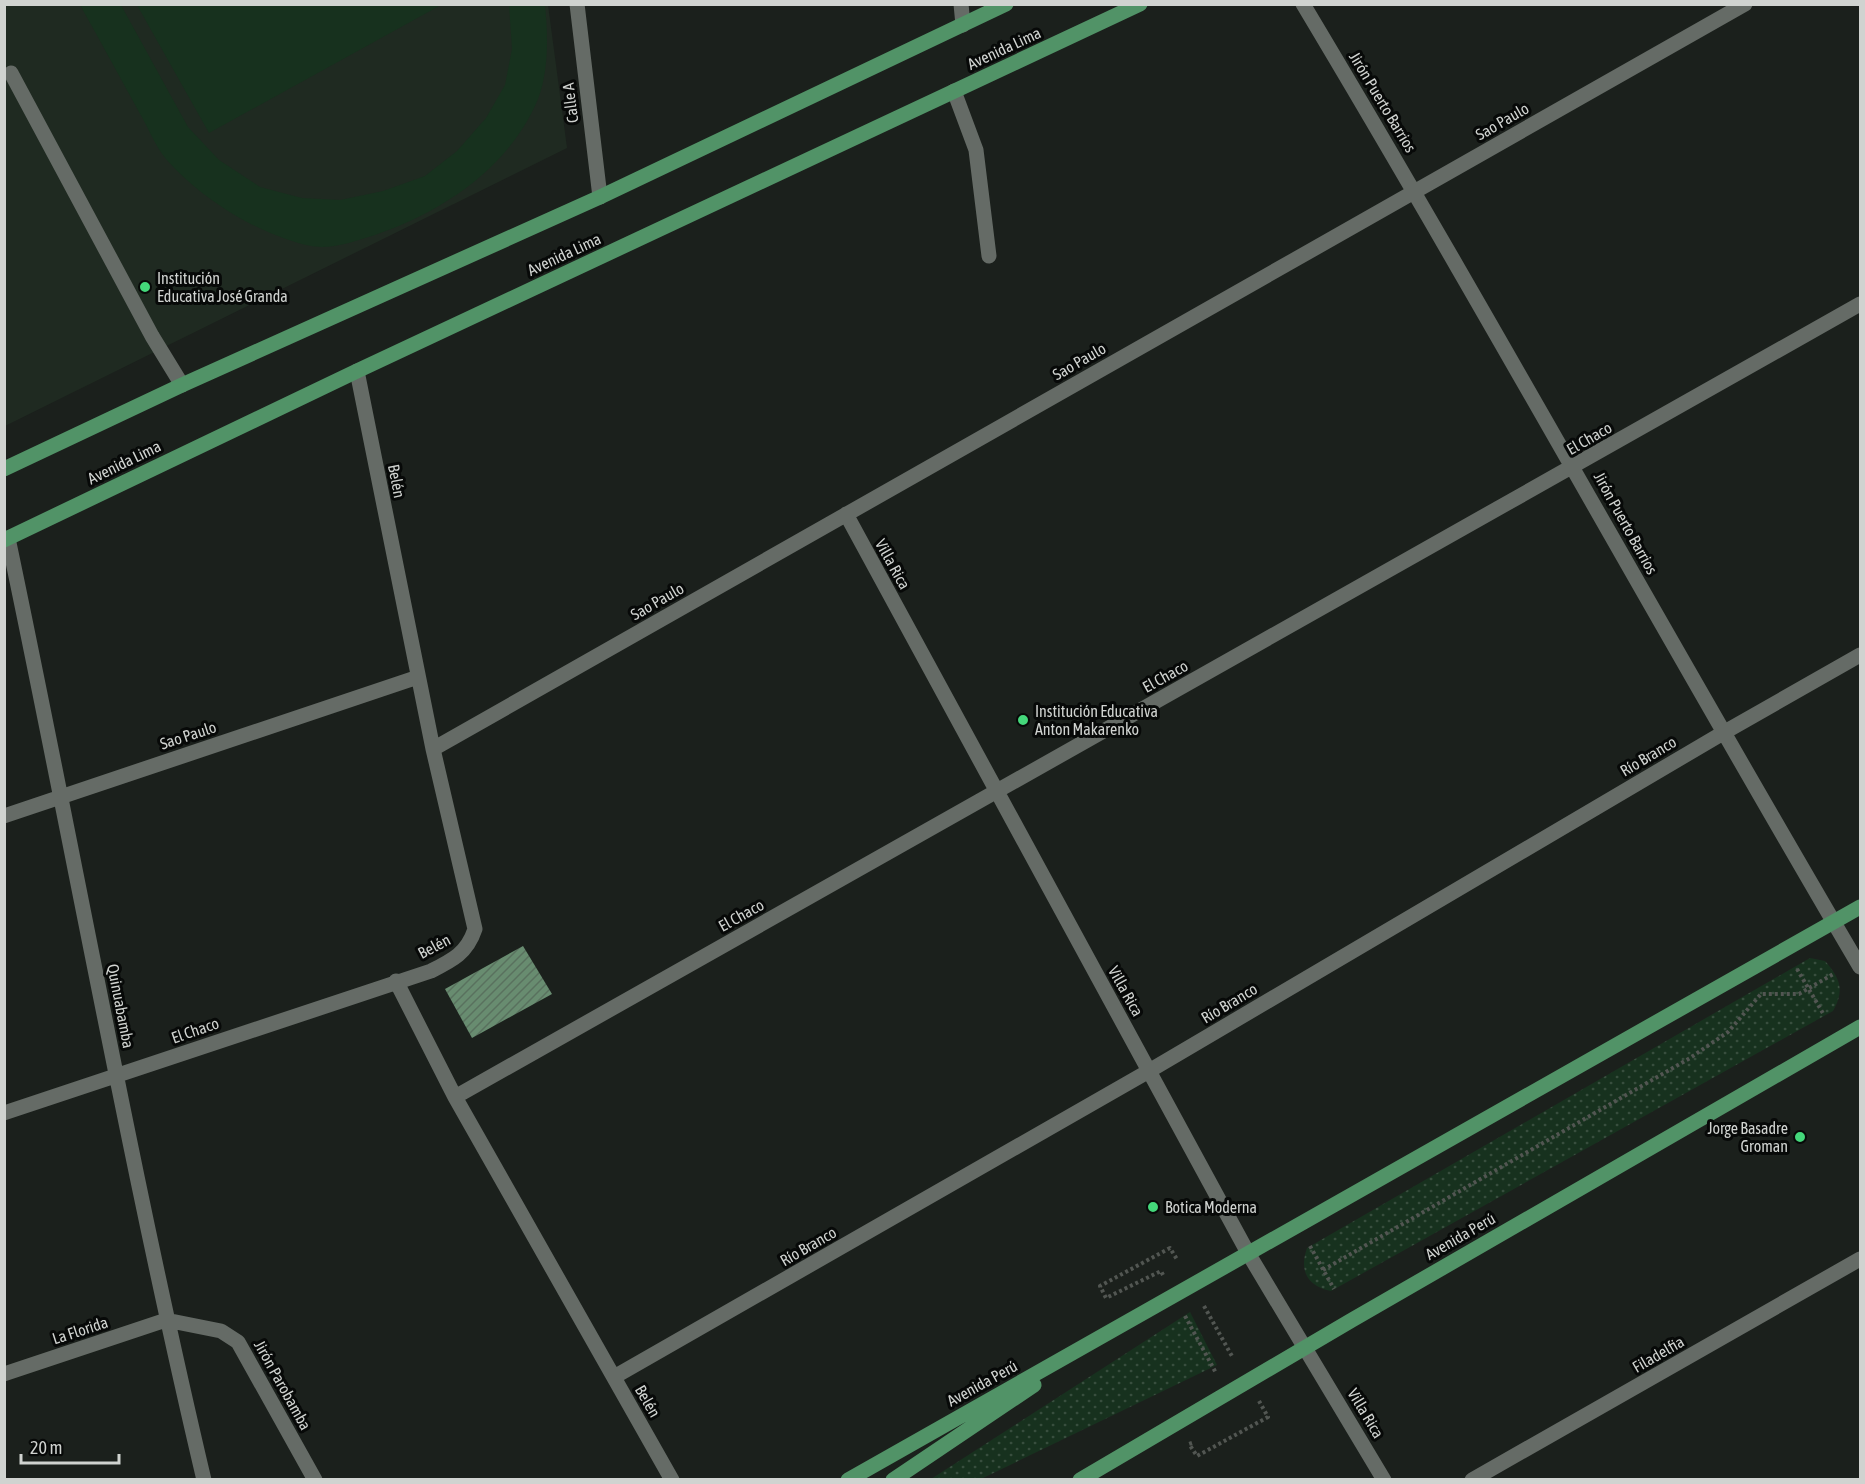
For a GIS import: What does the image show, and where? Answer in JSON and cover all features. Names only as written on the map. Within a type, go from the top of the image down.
[{"type":"main road","points":[[4,469],[182,385],[600,197],[1006,4]]},
{"type":"main road","name":"Avenida Lima","points":[[6,539],[357,371],[1140,4]]},
{"type":"main road","name":"Avenida Perú","points":[[848,1479],[1860,907]]},
{"type":"main road","name":"Avenida Perú","points":[[1080,1479],[1860,1027]]},
{"type":"main road","name":"Avenida Perú","points":[[893,1479],[1134,1318]]},
{"type":"street","name":"Calle A","points":[[577,4],[600,197]]},
{"type":"street","points":[[960,4],[963,25]]},
{"type":"street","name":"Jirón Puerto Barrios","points":[[1303,4],[1415,191],[1574,467],[1723,733],[1860,967]]},
{"type":"street","name":"Sao Paulo","points":[[433,749],[1744,4]]},
{"type":"street","points":[[11,73],[152,336],[182,385]]},
{"type":"street","points":[[954,91],[976,150],[989,256]]},
{"type":"street","name":"El Chaco","points":[[455,1097],[1860,304]]},
{"type":"street","name":"Belén","points":[[357,371],[433,749],[475,929],[470,945],[456,958],[431,970],[396,981],[455,1097],[672,1479]]},
{"type":"street","name":"Villa Rica","points":[[846,514],[1248,1253],[1384,1479]]},
{"type":"street","name":"Quinuabamba","points":[[6,539],[62,796],[166,1320],[204,1479]]},
{"type":"street","name":"Río Branco","points":[[614,1377],[1149,1071],[1723,733],[1860,656]]},
{"type":"street","name":"Sao Paulo","points":[[4,816],[418,677]]},
{"type":"street","name":"El Chaco","points":[[4,1113],[396,981]]},
{"type":"street","name":"Filadelfia","points":[[1472,1479],[1860,1259]]},
{"type":"street","name":"La Florida","points":[[4,1374],[166,1320]]},
{"type":"street","name":"Jirón Parobamba","points":[[166,1320],[221,1331],[238,1342],[315,1479]]},
{"type":"path","points":[[1795,966],[1824,1015]]},
{"type":"path","points":[[1323,1270],[1690,1058],[1728,1032],[1761,994],[1799,994],[1835,973]]},
{"type":"path","points":[[1310,1246],[1334,1289]]},
{"type":"path","points":[[1167,1282],[1161,1272],[1106,1298],[1100,1286],[1170,1248],[1178,1261]]},
{"type":"path","points":[[1203,1304],[1233,1358]]},
{"type":"path","points":[[1184,1312],[1217,1374]]},
{"type":"path","points":[[1190,1444],[1197,1456],[1268,1417],[1256,1396]]},
{"type":"shaded area","name":"Institución Educativa José Granda","points":[[5,5],[548,5],[567,148],[5,426]]},
{"type":"green space","points":[[80,5],[121,5],[188,127],[219,160],[260,187],[302,198],[340,200],[383,191],[425,176],[457,151],[486,118],[505,85],[512,49],[509,5],[545,5],[546,64],[542,88],[526,123],[510,146],[472,184],[425,214],[375,235],[342,245],[313,246],[282,238],[245,221],[203,193],[174,168],[158,148]]},
{"type":"green space","points":[[137,5],[441,5],[209,133]]},
{"type":"green space","points":[[1810,958],[1825,961],[1837,979],[1840,990],[1833,1011],[1331,1291],[1316,1285],[1307,1276],[1304,1264],[1307,1248]]},
{"type":"green space","points":[[1190,1312],[1217,1365],[981,1479],[931,1479]]},
{"type":"building","points":[[523,946],[552,994],[472,1038],[445,989]]},
{"type":"place","name":"Institución Educativa José Granda","points":[[145,287]]},
{"type":"place","name":"Institución Educativa Anton Makarenko","points":[[1023,720]]},
{"type":"place","name":"Jorge Basadre Groman","points":[[1800,1137]]},
{"type":"place","name":"Botica Moderna","points":[[1153,1207]]}]
